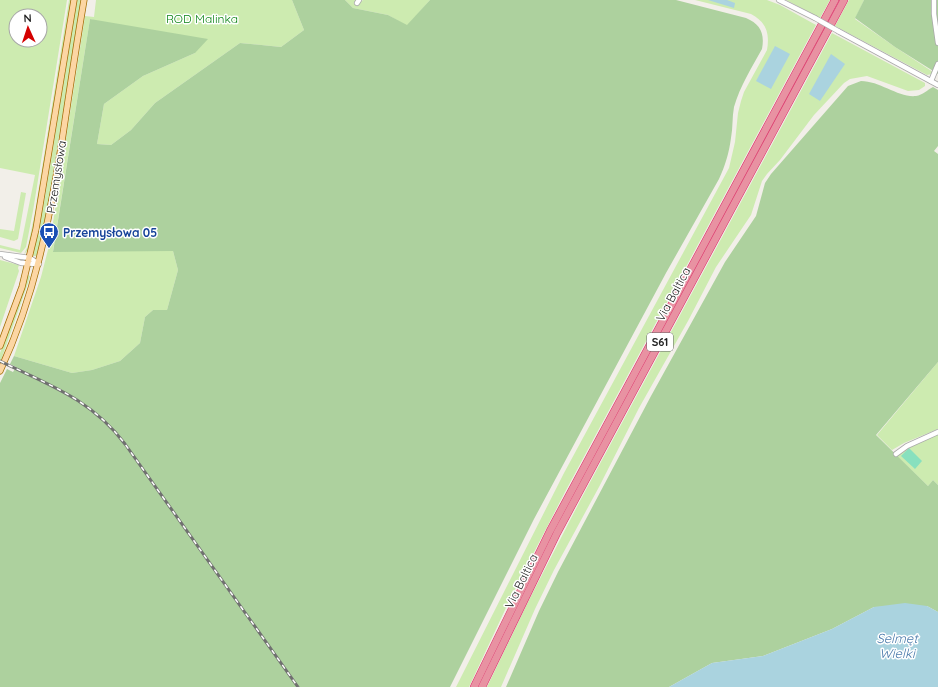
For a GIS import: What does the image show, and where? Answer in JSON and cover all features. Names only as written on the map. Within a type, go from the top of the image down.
[{"type":"highway","name":"Via Baltica","points":[[474,687],[550,531],[835,0]]},
{"type":"highway","name":"Via Baltica","points":[[482,687],[557,533],[844,0]]},
{"type":"main road","name":"Przemysłowa","points":[[0,346],[14,310],[29,261],[40,213],[74,0]]},
{"type":"main road","name":"Przemysłowa","points":[[0,371],[23,314],[39,264],[52,197],[84,0]]},
{"type":"street","points":[[779,0],[938,85]]},
{"type":"street","points":[[934,0],[934,14],[938,43]]},
{"type":"street","points":[[931,81],[938,64]]},
{"type":"street","points":[[0,255],[39,264]]},
{"type":"street","points":[[896,454],[907,446],[938,432]]},
{"type":"green space","points":[[0,0],[67,0],[26,247],[21,253],[0,248],[0,245],[20,250],[35,175],[0,168]]},
{"type":"green space","points":[[69,0],[71,0],[39,195],[29,249],[24,254],[28,246],[35,212]]},
{"type":"green space","points":[[77,0],[81,0],[49,198],[39,251],[36,256],[34,256],[33,255],[45,197]]},
{"type":"green space","name":"ROD Malinka","points":[[96,0],[292,0],[304,30],[281,47],[240,43],[155,103],[131,130],[111,145],[97,144],[104,104],[143,76],[195,53],[90,19],[53,251],[173,251],[178,270],[167,310],[153,310],[145,317],[140,343],[120,361],[92,370],[72,373],[14,356],[41,277],[50,242],[85,16],[94,17]]},
{"type":"green space","points":[[292,0],[345,0],[353,8],[388,15],[407,25],[430,0],[676,0],[751,20],[758,26],[762,34],[763,43],[762,49],[743,84],[734,107],[732,134],[729,149],[719,179],[666,273],[534,519],[450,687],[0,687],[0,383],[7,369],[13,372],[16,367],[10,364],[14,356],[72,373],[92,370],[120,361],[140,343],[145,317],[153,310],[167,310],[178,270],[173,251],[53,252],[90,19],[208,39],[195,53],[143,76],[104,104],[97,144],[111,145],[131,130],[155,103],[240,43],[281,47],[304,30]]},
{"type":"green space","points":[[345,0],[357,0],[355,2],[357,5],[363,0],[430,0],[407,26],[388,15],[353,8]]},
{"type":"green space","points":[[695,0],[767,0],[780,5],[816,25],[565,492],[512,595],[469,687],[456,687],[564,473],[729,168],[735,142],[738,113],[741,101],[744,92],[767,50],[767,33],[763,24],[751,14]]},
{"type":"green space","points":[[786,0],[830,0],[820,18]]},
{"type":"green space","points":[[849,0],[864,0],[855,19],[933,72],[932,74],[927,75],[835,26]]},
{"type":"green space","points":[[864,0],[938,0],[938,74],[895,47],[855,18]]},
{"type":"green space","points":[[823,28],[825,29],[479,687],[477,687],[552,532]]},
{"type":"green space","points":[[832,33],[925,83],[925,86],[919,90],[908,91],[867,76],[850,79],[844,83],[814,115],[780,160],[767,174],[762,181],[751,215],[716,267],[688,321],[639,408],[599,487],[554,570],[535,609],[501,687],[487,687],[528,602],[581,499]]},
{"type":"green space","points":[[861,81],[875,84],[910,96],[921,95],[933,87],[938,90],[938,146],[934,151],[938,154],[938,362],[876,435],[928,486],[933,480],[938,485],[938,612],[927,606],[874,607],[832,629],[763,656],[712,663],[669,687],[506,687],[539,611],[558,572],[651,396],[725,262],[756,216],[765,183],[771,174],[848,86]]},
{"type":"green space","points":[[21,192],[26,193],[18,239],[14,241],[0,237],[0,229],[14,231]]},
{"type":"green space","points":[[0,260],[19,265],[19,271],[0,327]]},
{"type":"green space","points":[[28,275],[30,276],[28,283],[0,363],[0,353]]},
{"type":"green space","points":[[938,362],[938,429],[904,443],[892,450],[877,435]]},
{"type":"green space","points":[[938,434],[938,485],[933,480],[928,486],[897,456],[904,450]]},
{"type":"green space","points":[[909,448],[922,461],[915,469],[901,456]]},
{"type":"water","points":[[708,0],[727,0],[735,3],[734,8]]},
{"type":"water","points":[[775,46],[790,54],[771,89],[756,81]]},
{"type":"water","points":[[831,54],[845,64],[820,101],[809,94]]},
{"type":"water","name":"Selmęt Wielki","points":[[905,603],[927,606],[938,612],[938,687],[669,687],[712,663],[763,656],[832,629],[874,607]]},
{"type":"railway","points":[[0,361],[68,395],[98,415],[112,428],[125,444],[298,687]]},
{"type":"place","name":"Przemysłowa 05","points":[[49,249]]}]
